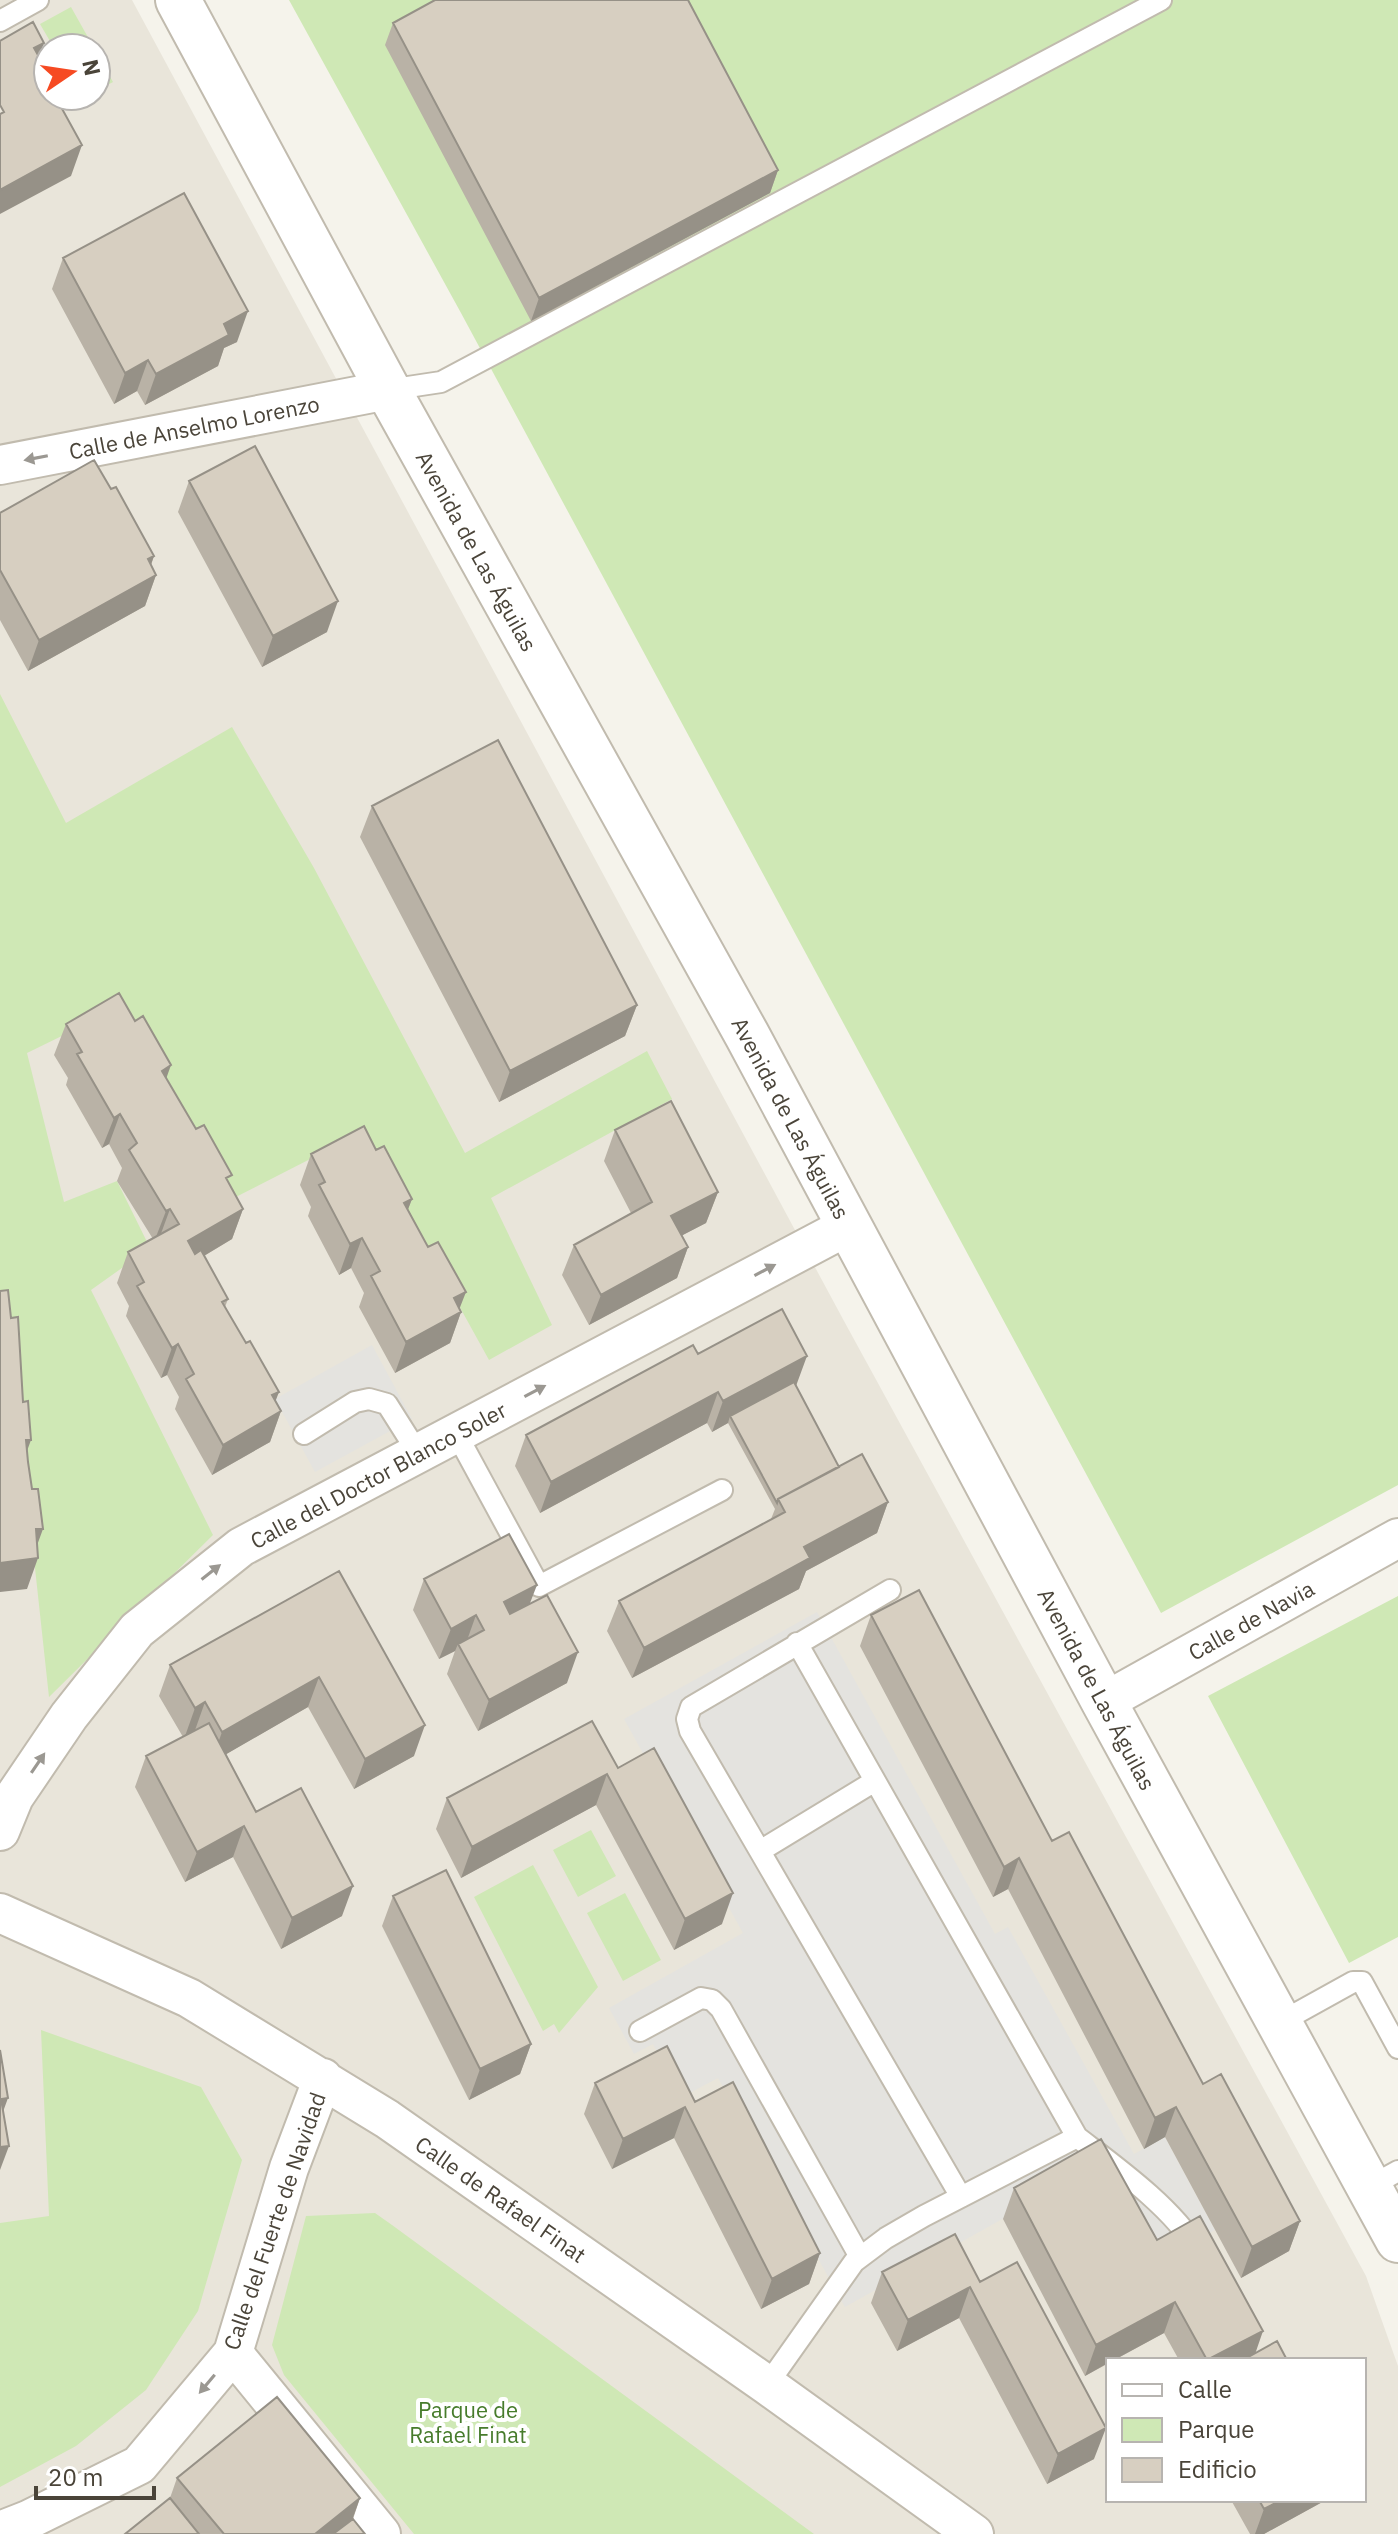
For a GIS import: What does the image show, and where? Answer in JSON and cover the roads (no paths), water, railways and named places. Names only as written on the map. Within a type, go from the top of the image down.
[{"type":"street","name":"Avenida de Las Águilas","points":[[178,0],[388,390],[739,1021],[1279,2023],[1384,2179],[1398,2240]]},
{"type":"street","name":"Calle de Anselmo Lorenzo","points":[[0,465],[388,390]]},
{"type":"street","name":"Calle del Doctor Blanco Soler","points":[[0,1831],[14,1797],[69,1716],[137,1630],[241,1547],[848,1226]]},
{"type":"street","name":"Calle de Navia","points":[[1104,1702],[1398,1538]]},
{"type":"street","name":"Calle de Rafael Finat","points":[[0,1913],[189,1998],[323,2078],[387,2119],[767,2385],[974,2534]]},
{"type":"street","name":"Calle del Fuerte de Navidad","points":[[0,2531],[139,2465],[233,2353],[289,2168],[323,2078]]},
{"type":"street","points":[[233,2353],[381,2534]]},
{"type":"lane","points":[[0,21],[38,0]]},
{"type":"lane","points":[[388,390],[441,382],[1161,0]]},
{"type":"lane","points":[[304,1434],[355,1402],[369,1399],[387,1404],[418,1453]]},
{"type":"lane","points":[[456,1433],[539,1586],[722,1490]]},
{"type":"lane","points":[[890,1590],[691,1707],[687,1719],[690,1731],[961,2197]]},
{"type":"lane","points":[[797,1643],[1077,2137],[1174,2219],[1191,2238],[1205,2263]]},
{"type":"lane","points":[[760,1851],[875,1781]]},
{"type":"lane","points":[[1279,2023],[1353,1982],[1362,1982],[1398,2048]]},
{"type":"lane","points":[[640,2031],[701,1998],[712,2000],[721,2009],[860,2257]]},
{"type":"lane","points":[[767,2385],[860,2257],[886,2238],[1077,2137]]},
{"type":"park label","name":"Parque de Rafael Finat","points":[[468,2422]]}]
